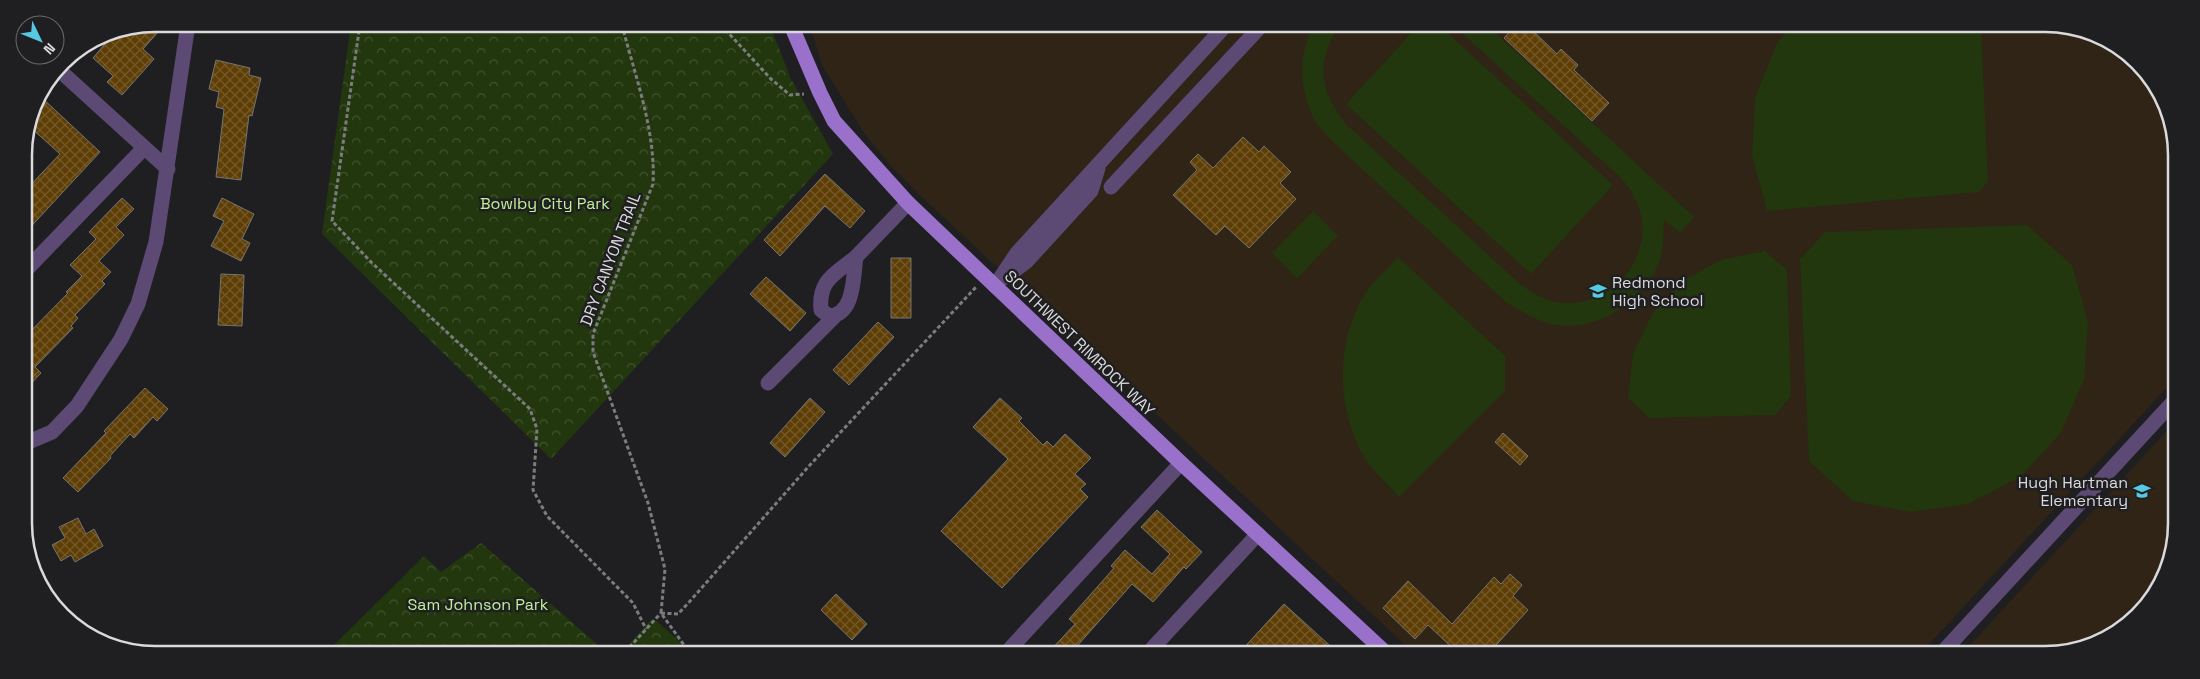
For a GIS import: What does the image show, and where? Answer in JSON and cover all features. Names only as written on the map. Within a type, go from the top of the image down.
[{"type":"main road","name":"SOUTHWEST RIMROCK WAY","points":[[794,33],[834,121],[908,202],[1181,463],[1377,646]]},
{"type":"street","points":[[990,281],[1017,254],[1219,32]]},
{"type":"street","points":[[1111,187],[1255,32]]},
{"type":"street","points":[[32,440],[52,432],[77,406],[121,339],[138,304],[156,242],[187,33]]},
{"type":"street","points":[[63,74],[168,169]]},
{"type":"street","points":[[33,263],[144,148]]},
{"type":"street","points":[[835,316],[829,316],[821,310],[820,295],[827,281],[856,257],[908,202]]},
{"type":"street","points":[[768,383],[844,309],[850,298],[856,257]]},
{"type":"street","points":[[1948,646],[2168,406]]},
{"type":"street","points":[[1012,646],[1181,463]]},
{"type":"street","points":[[1154,646],[1258,534]]},
{"type":"path","points":[[359,33],[332,221],[372,263],[530,409],[537,429],[533,490],[542,508],[547,516],[633,603],[646,629]]},
{"type":"path","name":"DRY CANYON TRAIL","points":[[624,33],[645,114],[654,162],[653,184],[593,334],[593,352],[648,503],[665,568],[661,614]]},
{"type":"path","points":[[728,33],[771,79],[790,95],[820,93]]},
{"type":"path","points":[[630,646],[661,614],[678,614],[810,466],[990,281]]},
{"type":"path","points":[[661,614],[685,646]]},
{"type":"shaded area","name":"Redmond High School","points":[[2045,32],[2076,37],[2106,49],[2142,80],[2158,108],[2165,131],[2168,155],[2168,386],[1927,646],[1406,646],[927,202],[890,165],[864,133],[822,65],[812,33]]},
{"type":"shaded area","name":"Hugh Hartman Elementary","points":[[2168,429],[2168,524],[2166,540],[2158,571],[2147,592],[2132,611],[2099,634],[2069,644],[2053,646],[1969,646]]},
{"type":"green space","points":[[1311,32],[1335,32],[1326,53],[1324,78],[1331,102],[1348,126],[1520,284],[1540,296],[1562,303],[1583,302],[1601,295],[1617,284],[1630,270],[1638,252],[1642,234],[1641,214],[1632,192],[1619,176],[1461,32],[1495,32],[1694,217],[1680,233],[1664,220],[1662,251],[1657,266],[1650,280],[1640,293],[1627,304],[1598,320],[1583,324],[1567,326],[1543,322],[1507,303],[1318,126],[1309,108],[1303,85],[1303,60]]},
{"type":"green space","points":[[1412,32],[1447,32],[1613,185],[1531,274],[1346,104]]},
{"type":"green space","points":[[1786,32],[1981,32],[1988,181],[1979,192],[1767,211],[1752,155],[1755,98],[1777,43]]},
{"type":"green space","name":"Bowlby City Park","points":[[350,33],[773,33],[790,77],[833,154],[551,459],[322,234]]},
{"type":"green space","points":[[1313,211],[1338,236],[1297,278],[1272,253]]},
{"type":"green space","points":[[2027,225],[2072,265],[2088,322],[2084,380],[2060,434],[2020,477],[1968,504],[1910,512],[1853,501],[1809,461],[1800,259],[1825,232]]},
{"type":"green space","points":[[1765,251],[1787,270],[1791,396],[1775,415],[1649,418],[1628,398],[1633,354],[1652,314],[1682,281],[1721,260]]},
{"type":"green space","points":[[1398,257],[1505,356],[1505,391],[1399,497],[1368,463],[1357,444],[1344,400],[1343,377],[1344,354],[1356,310],[1378,277]]},
{"type":"green space","name":"Sam Johnson Park","points":[[481,543],[599,646],[333,646],[424,556],[441,572]]},
{"type":"green space","points":[[653,618],[685,646],[627,646]]},
{"type":"building","points":[[1509,32],[1534,32],[1557,54],[1561,49],[1578,65],[1574,70],[1609,103],[1592,121],[1504,38]]},
{"type":"building","points":[[157,33],[143,49],[154,59],[122,95],[107,82],[113,76],[93,58],[108,42],[131,35]]},
{"type":"building","points":[[216,60],[250,68],[249,75],[261,78],[252,116],[249,115],[241,180],[216,177],[224,109],[216,107],[219,92],[209,89]]},
{"type":"building","points":[[45,101],[100,152],[33,225],[33,183],[60,154],[35,132]]},
{"type":"building","points":[[1243,137],[1259,152],[1264,146],[1291,172],[1280,183],[1296,199],[1249,248],[1225,226],[1216,235],[1173,195],[1197,170],[1190,162],[1198,154],[1213,168]]},
{"type":"building","points":[[825,174],[865,211],[850,228],[825,206],[780,256],[764,240]]},
{"type":"building","points":[[122,198],[134,209],[116,227],[124,235],[99,261],[111,272],[102,281],[105,284],[75,315],[78,318],[71,326],[73,328],[35,367],[41,373],[32,382],[33,329],[82,276],[70,265],[96,239],[89,232]]},
{"type":"building","points":[[222,198],[254,214],[242,239],[250,243],[241,261],[211,246],[224,221],[213,216]]},
{"type":"building","points":[[891,258],[911,258],[911,318],[891,318]]},
{"type":"building","points":[[221,274],[244,275],[242,326],[218,325]]},
{"type":"building","points":[[766,277],[806,313],[790,331],[750,294]]},
{"type":"building","points":[[878,322],[894,337],[849,385],[833,370]]},
{"type":"building","points":[[145,388],[168,409],[157,421],[153,417],[134,438],[130,434],[110,456],[111,458],[78,492],[63,478]]},
{"type":"building","points":[[810,398],[825,412],[785,457],[770,443]]},
{"type":"building","points":[[1000,398],[1022,418],[1019,421],[1043,445],[1047,441],[1053,447],[1065,434],[1091,458],[1075,474],[1086,484],[1080,489],[1088,497],[1002,588],[941,531],[1008,459],[973,427]]},
{"type":"building","points":[[1503,433],[1528,456],[1520,465],[1495,442]]},
{"type":"building","points":[[1157,510],[1202,552],[1186,569],[1184,567],[1153,602],[1132,584],[1079,646],[1055,646],[1075,624],[1069,619],[1114,568],[1111,566],[1125,550],[1152,574],[1170,554],[1141,527]]},
{"type":"building","points":[[78,518],[86,534],[94,529],[103,546],[75,562],[71,555],[61,561],[52,545],[65,538],[59,527]]},
{"type":"building","points":[[1510,574],[1522,585],[1513,596],[1528,610],[1495,646],[1451,646],[1428,625],[1415,639],[1383,608],[1408,581],[1452,624],[1494,577],[1501,584]]},
{"type":"building","points":[[836,594],[867,624],[852,640],[821,610]]},
{"type":"building","points":[[1284,604],[1330,646],[1245,646]]},
{"type":"place","name":"Redmond High School","points":[[1598,291]]},
{"type":"place","name":"Hugh Hartman Elementary","points":[[2142,491]]}]
